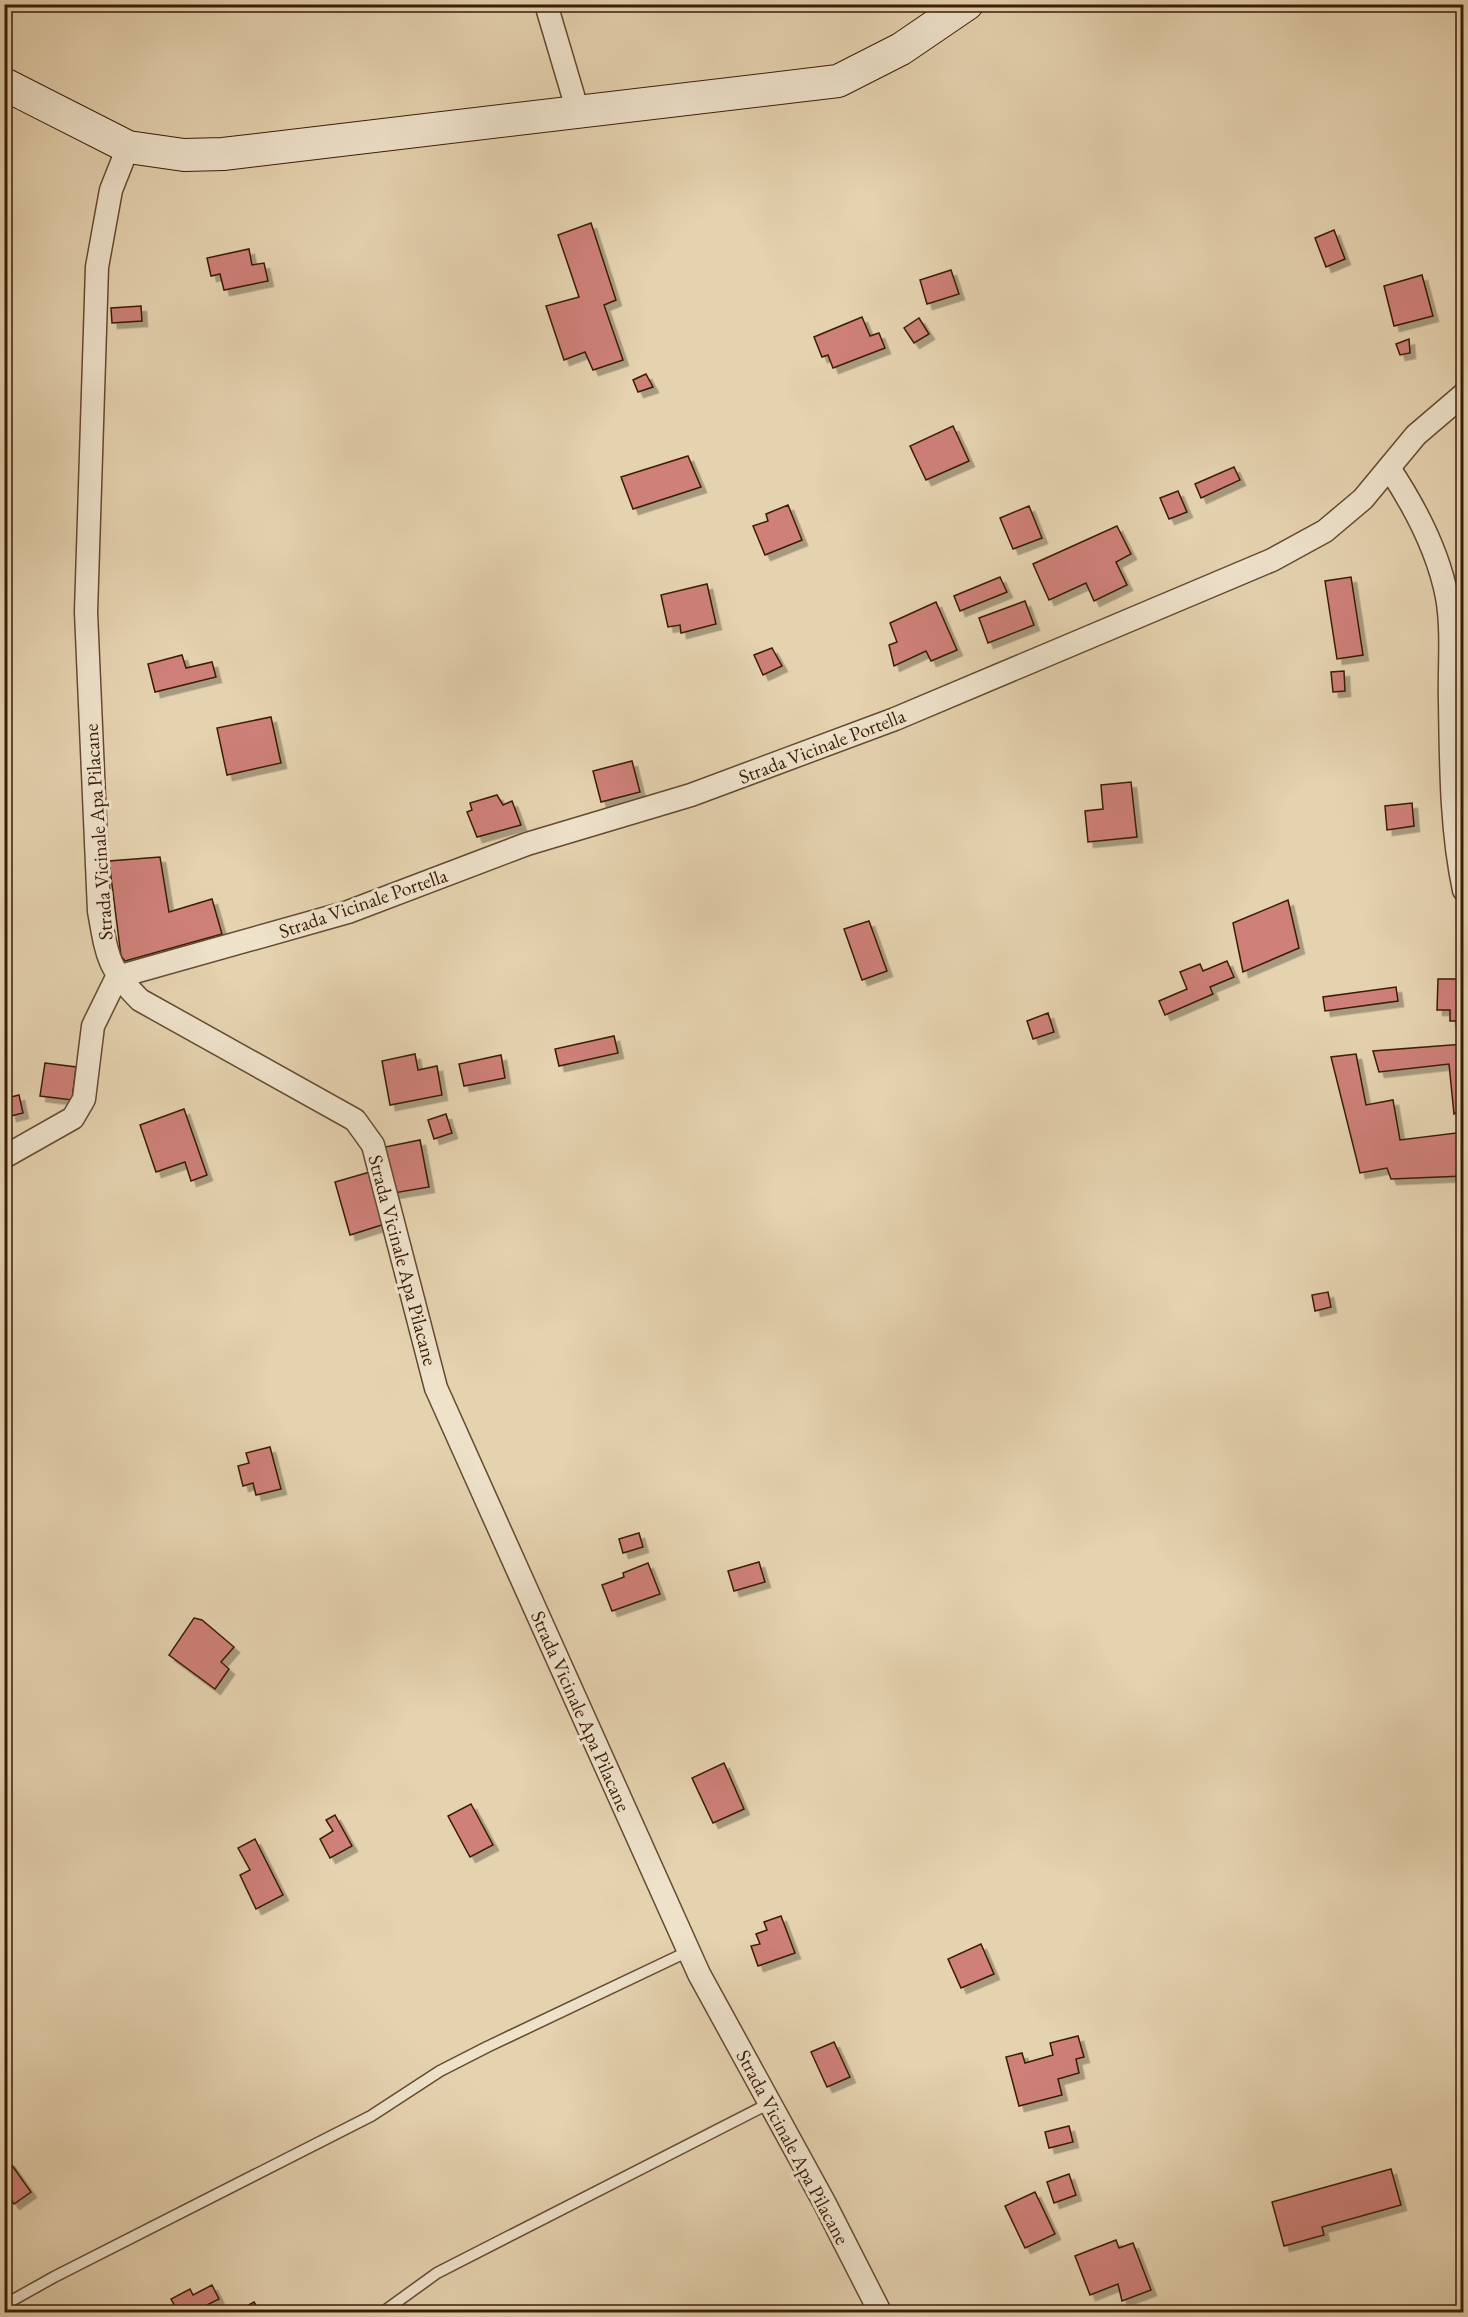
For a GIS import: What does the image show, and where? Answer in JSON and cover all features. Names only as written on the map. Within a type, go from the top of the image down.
[{"type":"main road","points":[[4,84],[128,147],[184,155],[223,154],[838,81],[901,49],[967,4]]},
{"type":"street","points":[[546,4],[578,112]]},
{"type":"street","name":"Strada Vicinale Apa Pilacane","points":[[128,147],[111,190],[97,267],[86,612],[99,911],[107,957],[117,977],[140,1000],[355,1120],[373,1145],[436,1388],[689,1951],[770,2103],[875,2310]]},
{"type":"street","name":"Strada Vicinale Portella","points":[[117,977],[348,912],[527,844],[691,795],[895,719],[1272,560],[1325,531],[1363,499],[1416,435],[1464,394]]},
{"type":"street","points":[[1389,468],[1413,504],[1426,532],[1446,595],[1451,631],[1450,701],[1458,855],[1464,890]]},
{"type":"street","points":[[4,1157],[73,1118],[84,1099],[93,1026],[117,977]]},
{"type":"lane","points":[[4,2305],[54,2277],[371,2116],[440,2071],[689,1951]]},
{"type":"lane","points":[[383,2313],[437,2273],[770,2103]]},
{"type":"building","points":[[591,223],[616,300],[604,305],[623,360],[593,370],[585,352],[564,360],[546,306],[579,297],[558,235]]},
{"type":"building","points":[[1334,230],[1345,259],[1326,267],[1315,238]]},
{"type":"building","points":[[249,249],[252,265],[264,263],[268,281],[224,290],[220,274],[211,276],[207,258]]},
{"type":"building","points":[[951,270],[959,294],[927,304],[920,280]]},
{"type":"building","points":[[1422,275],[1433,316],[1394,326],[1384,286]]},
{"type":"building","points":[[141,306],[142,321],[112,323],[111,308]]},
{"type":"building","points":[[862,317],[870,336],[879,333],[885,348],[833,368],[828,355],[822,357],[814,337]]},
{"type":"building","points":[[919,318],[929,334],[914,343],[904,328]]},
{"type":"building","points":[[1409,339],[1410,353],[1400,355],[1396,344]]},
{"type":"building","points":[[646,374],[653,387],[638,392],[633,380]]},
{"type":"building","points":[[953,426],[969,461],[926,480],[910,446]]},
{"type":"building","points":[[688,456],[701,487],[633,509],[621,477]]},
{"type":"building","points":[[1234,467],[1240,480],[1201,498],[1195,484]]},
{"type":"building","points":[[1178,491],[1187,512],[1169,519],[1160,498]]},
{"type":"building","points":[[788,505],[802,540],[765,555],[753,526],[768,521],[766,514]]},
{"type":"building","points":[[1029,506],[1042,538],[1013,549],[1000,518]]},
{"type":"building","points":[[1117,526],[1131,554],[1116,562],[1127,585],[1094,601],[1086,583],[1049,600],[1033,564]]},
{"type":"building","points":[[1000,577],[1007,592],[960,611],[954,596]]},
{"type":"building","points":[[1351,577],[1363,655],[1337,659],[1325,581]]},
{"type":"building","points":[[707,584],[716,624],[681,633],[680,625],[668,627],[661,595]]},
{"type":"building","points":[[1025,601],[1034,625],[988,643],[979,618]]},
{"type":"building","points":[[936,602],[957,650],[931,661],[926,651],[894,666],[889,645],[897,642],[890,623]]},
{"type":"building","points":[[772,648],[782,666],[763,675],[754,655]]},
{"type":"building","points":[[182,655],[186,668],[212,662],[216,677],[155,692],[148,664]]},
{"type":"building","points":[[1344,671],[1345,691],[1333,692],[1331,672]]},
{"type":"building","points":[[271,717],[281,763],[227,775],[217,728]]},
{"type":"building","points":[[632,761],[640,792],[601,802],[593,771]]},
{"type":"building","points":[[1131,782],[1137,837],[1088,842],[1085,811],[1103,809],[1101,785]]},
{"type":"building","points":[[497,795],[503,805],[512,801],[521,825],[477,837],[467,812],[472,810],[470,803]]},
{"type":"building","points":[[1412,803],[1414,826],[1387,830],[1385,806]]},
{"type":"building","points":[[160,857],[169,912],[212,899],[222,934],[125,961],[121,956],[109,861]]},
{"type":"building","points":[[1288,900],[1299,948],[1243,972],[1233,923]]},
{"type":"building","points":[[869,921],[887,971],[862,980],[844,929]]},
{"type":"building","points":[[1227,961],[1234,977],[1210,987],[1213,994],[1165,1015],[1159,1001],[1187,989],[1180,972],[1200,964],[1203,971]]},
{"type":"building","points":[[1438,979],[1464,979],[1464,1021],[1450,1021],[1450,1010],[1437,1010]]},
{"type":"building","points":[[1396,987],[1398,1001],[1325,1011],[1323,997]]},
{"type":"building","points":[[1048,1013],[1054,1032],[1033,1039],[1027,1021]]},
{"type":"building","points":[[614,1036],[618,1053],[559,1066],[555,1049]]},
{"type":"building","points":[[1464,1044],[1464,1108],[1454,1114],[1449,1064],[1379,1072],[1373,1051]]},
{"type":"building","points":[[415,1054],[418,1070],[437,1066],[442,1095],[390,1105],[382,1061]]},
{"type":"building","points":[[1356,1054],[1366,1105],[1393,1100],[1400,1140],[1464,1132],[1464,1176],[1391,1179],[1387,1168],[1360,1173],[1331,1057]]},
{"type":"building","points":[[501,1055],[505,1078],[464,1086],[459,1064]]},
{"type":"building","points":[[45,1063],[76,1067],[72,1100],[40,1096]]},
{"type":"building","points":[[19,1095],[23,1113],[11,1116],[7,1098]]},
{"type":"building","points":[[184,1109],[207,1175],[191,1181],[185,1162],[156,1172],[140,1125]]},
{"type":"building","points":[[446,1114],[452,1133],[434,1139],[428,1120]]},
{"type":"building","points":[[420,1140],[429,1187],[394,1193],[385,1147]]},
{"type":"building","points":[[370,1172],[385,1224],[350,1235],[335,1182]]},
{"type":"building","points":[[1328,1292],[1331,1307],[1315,1311],[1312,1295]]},
{"type":"building","points":[[270,1447],[281,1489],[256,1495],[253,1483],[243,1486],[238,1466],[249,1463],[246,1453]]},
{"type":"building","points":[[639,1533],[643,1547],[623,1553],[619,1539]]},
{"type":"building","points":[[759,1562],[765,1582],[734,1591],[728,1571]]},
{"type":"building","points":[[648,1563],[660,1594],[612,1611],[602,1585],[624,1577],[623,1573]]},
{"type":"building","points":[[194,1618],[202,1620],[234,1647],[221,1662],[229,1669],[215,1689],[169,1655]]},
{"type":"building","points":[[724,1763],[744,1809],[713,1823],[692,1778]]},
{"type":"building","points":[[471,1804],[493,1845],[470,1857],[448,1816]]},
{"type":"building","points":[[335,1815],[352,1846],[330,1858],[320,1839],[333,1831],[326,1820]]},
{"type":"building","points":[[255,1839],[283,1895],[256,1909],[240,1875],[250,1870],[238,1848]]},
{"type":"building","points":[[781,1916],[795,1953],[758,1966],[751,1946],[760,1944],[756,1934],[767,1930],[764,1922]]},
{"type":"building","points":[[981,1944],[994,1974],[961,1988],[948,1959]]},
{"type":"building","points":[[1078,2036],[1084,2057],[1076,2059],[1079,2073],[1058,2079],[1062,2095],[1019,2106],[1006,2057],[1022,2053],[1025,2063],[1053,2055],[1050,2043]]},
{"type":"building","points":[[834,2042],[850,2077],[827,2087],[811,2052]]},
{"type":"building","points":[[1069,2126],[1073,2142],[1049,2148],[1045,2132]]},
{"type":"building","points":[[9,2161],[31,2192],[14,2204],[4,2190],[4,2165]]},
{"type":"building","points":[[1391,2169],[1401,2205],[1322,2227],[1324,2235],[1284,2246],[1272,2202]]},
{"type":"building","points":[[1069,2174],[1076,2195],[1054,2203],[1047,2182]]},
{"type":"building","points":[[1035,2192],[1055,2234],[1025,2248],[1005,2206]]},
{"type":"building","points":[[1116,2240],[1119,2248],[1133,2243],[1151,2290],[1122,2301],[1118,2284],[1090,2295],[1075,2256]]},
{"type":"building","points":[[212,2285],[219,2299],[205,2306],[209,2312],[178,2312],[171,2299],[190,2289],[193,2295]]},
{"type":"building","points":[[254,2302],[260,2312],[238,2311]]}]
